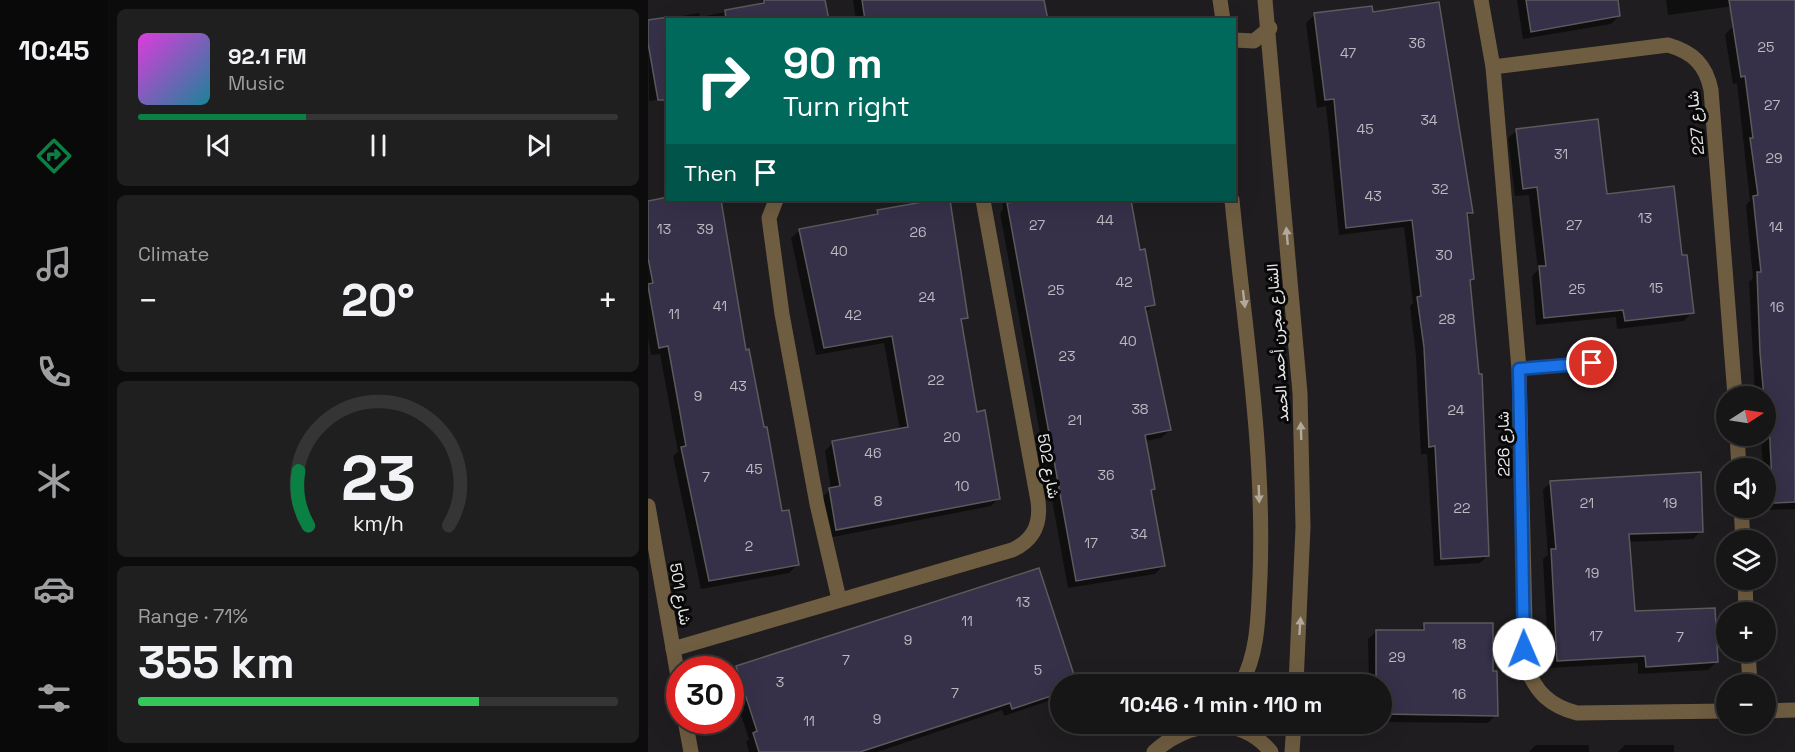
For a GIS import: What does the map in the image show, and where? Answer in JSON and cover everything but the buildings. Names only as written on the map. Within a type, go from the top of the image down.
[{"type":"street","points":[[1220,0],[1223,18]]},
{"type":"street","name":"الشارع مجرن أحمد الحمد","points":[[1265,0],[1270,28],[1295,328],[1302,458],[1302,597],[1297,674]]},
{"type":"street","name":"شارع 226","points":[[1481,0],[1493,67],[1519,369],[1524,649],[1531,679],[1550,702],[1577,713],[1716,711]]},
{"type":"street","points":[[1236,40],[1254,41],[1270,28]]},
{"type":"street","name":"شارع 227","points":[[1493,67],[1668,45],[1693,55],[1702,65],[1711,90],[1734,386]]},
{"type":"street","points":[[776,201],[769,218],[784,324],[817,504],[839,599]]},
{"type":"street","name":"شارع 502","points":[[673,649],[1012,550],[1028,541],[1037,526],[1038,501],[983,201]]},
{"type":"street","name":"الشارع مجرن أحمد الحمد","points":[[1232,201],[1253,384],[1260,498],[1256,638],[1252,658],[1245,674]]},
{"type":"street","name":"شارع 501","points":[[648,506],[674,656]]},
{"type":"street","points":[[1776,711],[1795,710]]},
{"type":"street","points":[[688,734],[691,752]]},
{"type":"street","points":[[1154,752],[1168,739],[1178,734]]},
{"type":"street","points":[[1248,734],[1271,752]]},
{"type":"street","points":[[1292,752],[1293,734]]},
{"type":"lane","points":[[1519,369],[1592,363]]},
{"type":"route","points":[[1524,649],[1519,369],[1592,363]]}]
